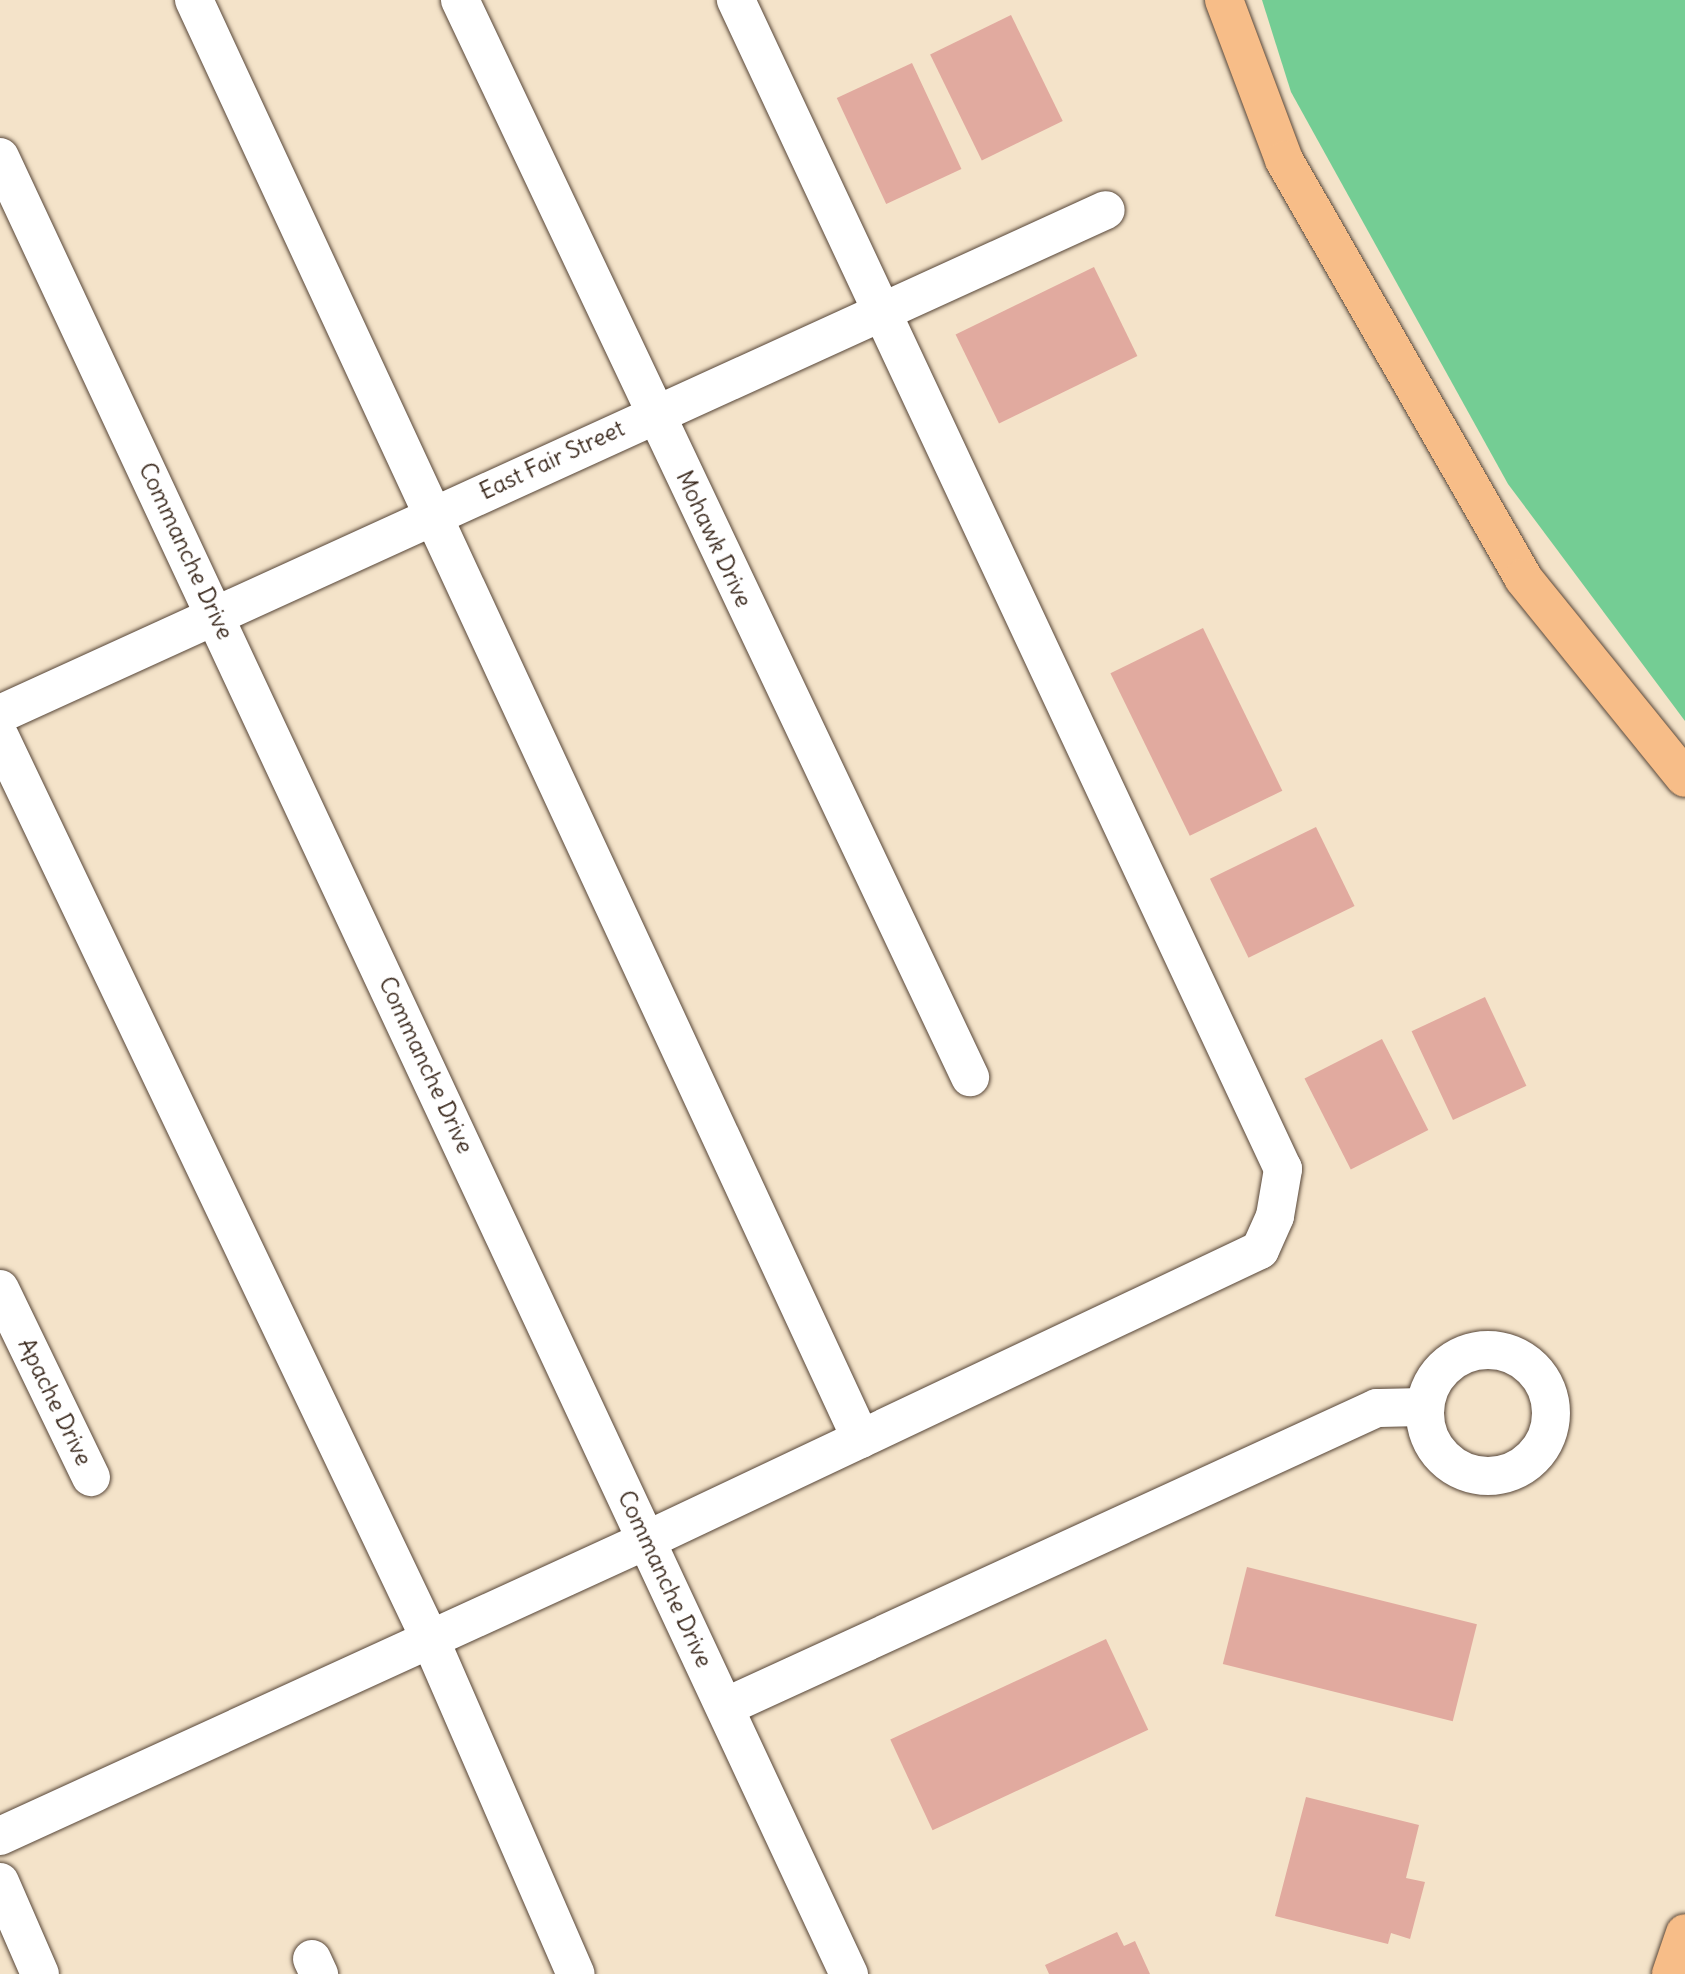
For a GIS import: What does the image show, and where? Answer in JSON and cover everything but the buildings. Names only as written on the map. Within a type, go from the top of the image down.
[{"type":"main road","points":[[1224,0],[1284,160],[1523,578],[1685,778]]},
{"type":"main road","points":[[1671,1974],[1685,1933]]},
{"type":"street","points":[[194,0],[435,514],[861,1439]]},
{"type":"street","name":"Mohawk Drive","points":[[460,0],[970,1077]]},
{"type":"street","points":[[0,1836],[647,1540],[1260,1250],[1275,1216],[1283,1169],[736,0]]},
{"type":"street","name":"Commanche Drive","points":[[0,157],[849,1974]]},
{"type":"street","name":"East Fair Street","points":[[0,714],[655,413],[1106,210]]},
{"type":"street","points":[[0,737],[430,1639],[576,1974]]},
{"type":"street","name":"Apache Drive","points":[[0,1289],[91,1477]]},
{"type":"street","points":[[725,1707],[1377,1408],[1425,1406]]},
{"type":"street","points":[[0,1882],[40,1974]]},
{"type":"green space","points":[[1262,0],[1685,0],[1685,721],[1508,484],[1291,92]]}]
